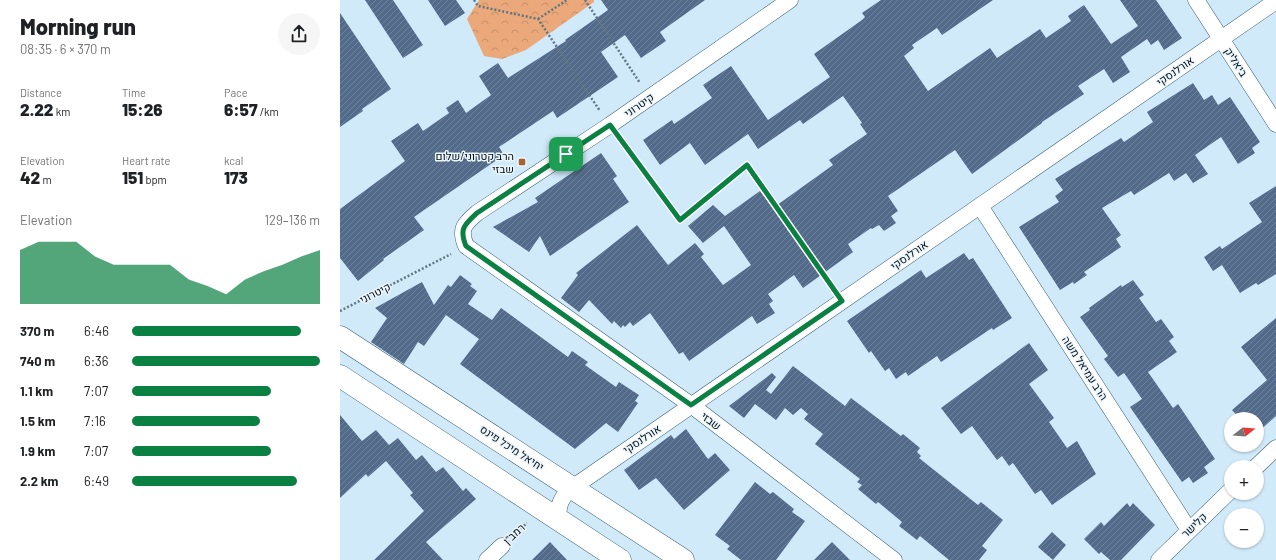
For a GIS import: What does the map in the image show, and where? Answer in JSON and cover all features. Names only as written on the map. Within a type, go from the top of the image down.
[{"type":"main road","name":"יחיאל מיכל פינס","points":[[340,337],[683,560]]},
{"type":"main road","points":[[340,376],[620,560]]},
{"type":"street","name":"קיטרוני","points":[[466,246],[462,236],[466,224],[477,213],[650,98],[790,0]]},
{"type":"street","name":"ביאליק","points":[[1196,0],[1276,124]]},
{"type":"street","name":"אורלנסקי","points":[[550,514],[559,506],[561,500],[572,488],[1276,1]]},
{"type":"street","name":"הרב עמיאל משה","points":[[980,206],[1189,530]]},
{"type":"street","name":"שבזי","points":[[466,246],[691,405],[894,560]]},
{"type":"street","name":"קלישר","points":[[1158,560],[1224,497]]},
{"type":"street","name":"רמב\"ן","points":[[487,560],[502,546]]},
{"type":"path","points":[[474,0],[478,6],[538,19],[610,125],[680,220],[747,165],[842,301]]},
{"type":"path","points":[[538,19],[567,0]]},
{"type":"path","points":[[585,0],[650,98]]},
{"type":"path","name":"קיטרוני","points":[[340,311],[466,246]]},
{"type":"path","name":"רמב\"ן","points":[[502,546],[550,514]]},
{"type":"green space","points":[[479,0],[594,0],[594,2],[526,50],[502,59],[484,56],[467,19]]},
{"type":"building","points":[[365,0],[393,0],[423,45],[403,58]]},
{"type":"building","points":[[428,0],[456,0],[465,13],[445,26]]},
{"type":"building","points":[[601,0],[705,0],[660,32],[666,41],[641,58],[625,35],[601,52],[618,77],[557,118],[553,111],[499,147],[504,155],[414,217],[424,230],[383,259],[384,260],[358,281],[340,258],[340,209],[405,161],[391,141],[418,123],[423,131],[449,113],[446,108],[458,100],[466,113],[491,95],[479,76],[498,63],[508,78],[566,41],[565,40],[608,10]]},
{"type":"building","points":[[881,0],[993,0],[942,35],[937,28],[912,45],[914,48],[904,56],[928,91],[990,48],[997,58],[1040,29],[1046,38],[1071,21],[1068,16],[1084,5],[1111,44],[1138,26],[1120,0],[1156,0],[1182,38],[1164,50],[1158,40],[1151,45],[1147,39],[1121,57],[1130,72],[1113,83],[1104,69],[1078,86],[1084,94],[1042,122],[972,174],[955,150],[888,196],[898,211],[891,216],[896,223],[884,231],[879,225],[872,229],[871,228],[848,244],[853,252],[803,288],[794,275],[768,294],[773,301],[769,304],[775,313],[757,324],[752,316],[689,361],[683,352],[679,354],[650,313],[633,326],[630,322],[625,327],[623,325],[621,328],[614,321],[612,324],[589,300],[579,312],[561,298],[578,275],[576,273],[637,225],[668,265],[695,243],[704,254],[701,257],[723,285],[751,265],[724,226],[703,243],[688,226],[713,205],[725,216],[760,191],[773,208],[833,165],[829,160],[867,134],[860,124],[862,123],[843,96],[803,124],[800,120],[758,149],[748,134],[705,165],[690,143],[660,165],[643,140],[672,120],[674,124],[712,98],[703,85],[731,66],[768,120],[830,77],[814,54],[862,20],[865,17],[862,13]]},
{"type":"building","points":[[340,13],[391,89],[362,109],[363,111],[340,127]]},
{"type":"building","points":[[1193,83],[1204,100],[1212,95],[1218,105],[1230,97],[1260,142],[1252,148],[1255,153],[1238,164],[1221,137],[1195,155],[1208,174],[1193,183],[1186,173],[1174,181],[1169,173],[1134,195],[1131,191],[1102,208],[1121,235],[1116,239],[1121,247],[1084,272],[1087,275],[1074,284],[1073,282],[1060,290],[1019,227],[1059,202],[1055,196],[1063,190],[1055,179],[1121,138],[1124,142],[1153,122],[1147,112]]},
{"type":"building","points":[[601,153],[617,176],[613,179],[629,202],[550,256],[540,236],[529,252],[493,227],[538,202],[535,198]]},
{"type":"building","points":[[1276,186],[1276,274],[1258,285],[1256,283],[1240,293],[1222,265],[1213,271],[1204,257],[1220,246],[1222,249],[1262,222],[1249,203]]},
{"type":"building","points":[[964,253],[969,260],[973,258],[1012,318],[993,330],[992,328],[941,362],[937,356],[908,376],[906,372],[896,379],[889,368],[885,371],[871,351],[869,353],[847,321],[921,270],[926,278]]},
{"type":"building","points":[[460,275],[472,284],[470,286],[477,291],[468,304],[492,320],[501,308],[568,357],[572,351],[588,362],[585,365],[616,387],[619,382],[639,395],[635,401],[638,403],[618,432],[606,423],[575,449],[460,364],[479,339],[446,315],[424,346],[418,342],[404,364],[371,342],[387,318],[375,308],[422,282],[434,305],[448,285],[451,287]]},
{"type":"building","points":[[1133,280],[1144,295],[1139,298],[1156,322],[1161,319],[1174,337],[1169,341],[1177,352],[1148,372],[1173,408],[1178,404],[1215,459],[1204,467],[1208,473],[1193,483],[1189,477],[1182,482],[1130,407],[1142,399],[1124,373],[1118,377],[1104,359],[1108,356],[1080,317],[1090,310],[1089,308],[1121,285],[1122,287]]},
{"type":"building","points":[[1276,318],[1276,416],[1264,427],[1264,412],[1234,412],[1232,410],[1267,380],[1241,347]]},
{"type":"building","points":[[1029,343],[1048,370],[1029,384],[1054,418],[1049,422],[1067,448],[1077,441],[1096,474],[1052,505],[1041,490],[1035,494],[1013,463],[1009,466],[1002,456],[997,460],[972,426],[961,434],[941,408]]},
{"type":"building","points":[[793,366],[845,406],[851,398],[901,436],[903,434],[920,448],[917,452],[921,456],[919,458],[978,505],[981,502],[1003,520],[982,546],[987,550],[979,560],[949,560],[920,536],[917,540],[899,526],[902,522],[878,502],[876,504],[858,489],[862,485],[857,482],[860,479],[815,444],[823,434],[804,419],[808,414],[801,408],[793,415],[785,408],[776,420],[755,404],[744,418],[729,406],[772,373],[776,377],[766,390],[771,394]]},
{"type":"building","points":[[340,415],[362,441],[376,430],[389,445],[398,438],[416,460],[422,455],[436,472],[443,467],[463,491],[466,488],[476,499],[426,542],[443,560],[374,560],[424,511],[410,495],[413,493],[386,461],[368,477],[366,474],[340,498]]},
{"type":"building","points":[[686,429],[708,459],[715,453],[730,470],[684,510],[656,478],[639,490],[624,470],[671,435],[674,439]]},
{"type":"building","points":[[755,482],[770,494],[773,492],[794,509],[792,512],[805,521],[776,560],[741,560],[727,549],[730,546],[715,535]]},
{"type":"building","points":[[1127,503],[1130,507],[1133,503],[1155,525],[1121,560],[1110,560],[1101,552],[1099,554],[1084,539],[1101,522],[1104,526]]},
{"type":"building","points":[[1052,532],[1066,545],[1053,560],[1038,547]]},
{"type":"building","points":[[550,542],[567,560],[532,560]]},
{"type":"building","points":[[832,542],[850,560],[814,560]]},
{"type":"place","name":"הרב קטרוני/שלום שבזי","points":[[522,162]]},
{"type":"route","points":[[610,125],[680,220],[747,165],[842,301],[691,405],[466,246],[462,236],[466,224],[477,213],[566,154],[610,125]]}]
